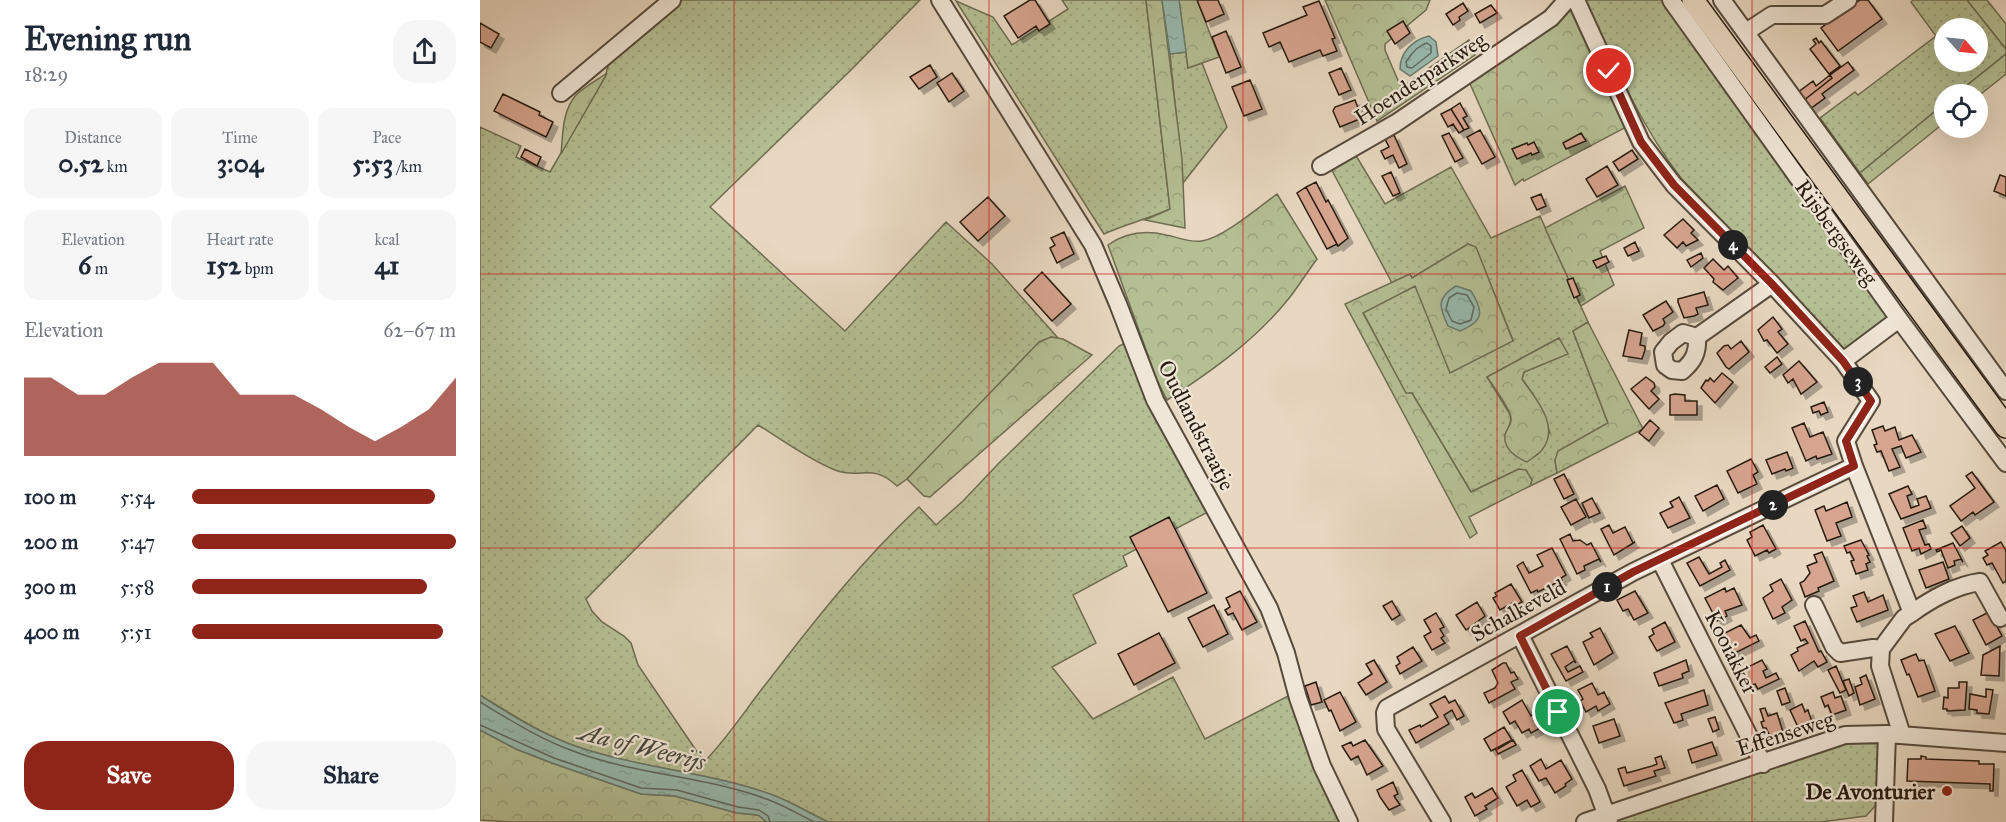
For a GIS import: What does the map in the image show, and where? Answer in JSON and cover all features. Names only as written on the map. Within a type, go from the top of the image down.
[{"type":"main road","name":"Rijsbergseweg","points":[[1693,0],[2006,427]]},
{"type":"street","points":[[561,93],[672,0]]},
{"type":"street","name":"Oudlandstraatje","points":[[940,0],[1093,245],[1155,400],[1269,608],[1286,653],[1298,698],[1322,766],[1349,822]]},
{"type":"street","name":"Hoenderparkweg","points":[[1321,166],[1415,110],[1551,18],[1568,0]]},
{"type":"street","points":[[1576,0],[1641,142],[1674,185],[1772,284],[1843,361],[1871,401],[1846,441],[1912,613]]},
{"type":"street","name":"Rijsbergseweg","points":[[1671,0],[1899,319],[2006,463]]},
{"type":"street","name":"Rijsbergseweg","points":[[1722,0],[2006,391]]},
{"type":"street","points":[[1746,32],[1772,15],[1825,15],[1848,0]]},
{"type":"street","points":[[1697,337],[1772,284]]},
{"type":"street","points":[[1843,361],[1899,319]]},
{"type":"street","name":"Schalkeveld","points":[[1442,822],[1386,729],[1385,713],[1388,708],[1633,572],[1854,466]]},
{"type":"street","name":"Kooiakker","points":[[1660,560],[1763,764]]},
{"type":"street","points":[[1884,822],[1894,735],[1880,666],[1881,649],[1904,618],[1922,605],[1968,583],[1980,582],[2000,618]]},
{"type":"street","points":[[1814,605],[1834,647],[1840,653],[1881,649]]},
{"type":"street","points":[[1520,636],[1597,789],[1608,818]]},
{"type":"street","name":"Effenseweg","points":[[1585,822],[1608,818],[1845,735],[1894,735],[2006,743]]},
{"type":"green space","points":[[677,0],[920,0],[710,207],[845,331],[946,222],[992,264],[1058,338],[1051,337],[907,479],[897,486],[888,479],[873,473],[844,473],[835,470],[758,425],[586,599],[592,611],[602,622],[631,643],[638,665],[704,762],[822,613],[898,527],[919,507],[936,525],[1119,346],[1127,342],[1210,511],[1123,556],[1127,566],[1073,595],[1096,643],[1052,667],[1093,719],[1173,677],[1205,739],[1292,694],[1345,822],[828,822],[777,797],[746,787],[578,747],[515,717],[480,695],[480,127],[521,146],[516,157],[550,172],[605,77],[611,56]]},
{"type":"green space","points":[[1062,0],[1146,0],[1170,209],[1104,234],[956,1],[993,17],[1012,45],[1068,9]]},
{"type":"green space","points":[[1146,0],[1162,0],[1182,159],[1185,228],[1145,220],[1170,209]]},
{"type":"green space","points":[[1179,0],[1197,0],[1219,57],[1188,68]]},
{"type":"green space","points":[[1325,0],[1430,0],[1426,10],[1385,44],[1385,50],[1400,85],[1405,85],[1469,40],[1475,55],[1377,121]]},
{"type":"green space","points":[[1585,0],[1663,0],[1893,316],[1848,353],[1681,178],[1666,158],[1640,114]]},
{"type":"green space","points":[[1913,0],[1967,0],[1981,18],[1934,18],[1934,33],[1911,2]]},
{"type":"green space","points":[[1967,0],[1987,0],[2006,24],[2006,49],[1988,26],[1988,18],[1981,18]]},
{"type":"green space","points":[[1573,4],[1632,124],[1515,185],[1467,77]]},
{"type":"green space","points":[[1988,26],[2006,49],[2006,54],[1988,68]]},
{"type":"green space","points":[[1934,38],[1934,72],[1984,72],[1968,84],[1934,84],[1934,112],[1860,173],[1820,118],[1855,92],[1858,95]]},
{"type":"green space","points":[[1186,52],[1188,68],[1202,63],[1227,127],[1183,183],[1170,54]]},
{"type":"green space","points":[[2006,54],[2006,74],[1988,88],[1988,84],[1968,84],[1984,72],[1988,72],[1988,68]]},
{"type":"green space","points":[[607,73],[561,154],[564,123],[571,101],[583,89]]},
{"type":"green space","points":[[1934,112],[1934,131],[1868,184],[1860,173]]},
{"type":"green space","points":[[1352,149],[1385,204],[1451,167],[1491,238],[1540,216],[1588,322],[1573,331],[1608,423],[1567,446],[1555,460],[1557,473],[1530,486],[1532,479],[1519,469],[1471,492],[1412,393],[1406,394],[1363,312],[1415,286],[1513,340],[1476,248],[1468,244],[1412,278],[1410,274],[1392,283],[1328,163]],"holes":[[[1559,338],[1567,354],[1524,372],[1522,379],[1539,404],[1550,433],[1505,435],[1511,416],[1487,377]]]},
{"type":"green space","points":[[1625,186],[1644,228],[1600,251],[1614,285],[1581,306],[1545,228]]},
{"type":"green space","points":[[1277,194],[1317,259],[1290,297],[1263,327],[1217,366],[1167,400],[1157,380],[1108,245],[1128,235],[1143,233],[1193,241],[1211,239],[1241,221]]},
{"type":"green space","points":[[1468,244],[1476,247],[1513,341],[1450,373],[1415,286],[1363,313],[1406,393],[1412,393],[1471,492],[1519,469],[1526,470],[1532,480],[1530,486],[1469,517],[1477,533],[1470,538],[1345,304],[1410,274],[1412,278]]},
{"type":"green space","points":[[1588,322],[1643,429],[1557,473],[1555,460],[1558,451],[1608,423],[1573,331]]},
{"type":"green space","points":[[1051,337],[1063,339],[1092,355],[930,497],[924,496],[907,479],[1039,342]]},
{"type":"green space","points":[[1559,338],[1568,354],[1524,372],[1522,379],[1539,403],[1549,431],[1542,450],[1527,462],[1515,455],[1506,445],[1505,435],[1511,423],[1510,414],[1487,377]]},
{"type":"green space","points":[[480,730],[516,749],[641,794],[675,796],[737,813],[758,815],[767,822],[480,820]]},
{"type":"green space","points":[[1880,739],[1876,805],[1866,816],[1821,822],[1618,822],[1617,818],[1844,743]]},
{"type":"water","points":[[1162,0],[1179,0],[1186,52],[1170,54]]},
{"type":"water","points":[[1429,36],[1436,42],[1438,56],[1410,76],[1400,69],[1402,57],[1418,40]]},
{"type":"water","points":[[1456,286],[1471,291],[1480,310],[1474,323],[1460,331],[1448,326],[1441,308],[1442,299]]},
{"type":"water","points":[[480,695],[527,724],[578,747],[746,787],[777,797],[828,822],[767,822],[758,815],[737,813],[675,796],[641,794],[552,763],[516,749],[480,730]]},
{"type":"building","points":[[1030,0],[1035,0],[1050,24],[1039,31],[1036,26],[1018,38],[1004,16]]},
{"type":"building","points":[[1197,0],[1218,0],[1224,14],[1206,22]]},
{"type":"building","points":[[1860,0],[1868,0],[1882,19],[1838,51],[1821,28]]},
{"type":"building","points":[[1319,1],[1335,38],[1332,39],[1337,51],[1323,56],[1320,50],[1289,62],[1280,42],[1269,47],[1263,33],[1307,15],[1303,7]]},
{"type":"building","points":[[1463,3],[1468,11],[1453,25],[1446,14]]},
{"type":"building","points":[[1491,5],[1497,13],[1480,23],[1475,14]]},
{"type":"building","points":[[1403,21],[1410,33],[1395,44],[1387,31]]},
{"type":"building","points":[[480,23],[499,34],[491,48],[480,42]]},
{"type":"building","points":[[1226,31],[1241,67],[1226,73],[1212,37]]},
{"type":"building","points":[[1816,38],[1819,43],[1821,41],[1840,66],[1829,74],[1810,49],[1816,44],[1813,40]]},
{"type":"building","points":[[1848,62],[1854,70],[1822,94],[1825,98],[1810,109],[1803,101],[1832,78],[1830,75]]},
{"type":"building","points":[[930,65],[937,77],[919,89],[910,77]]},
{"type":"building","points":[[1341,68],[1351,90],[1339,95],[1329,73]]},
{"type":"building","points":[[952,73],[964,91],[949,102],[937,83]]},
{"type":"building","points":[[1830,75],[1832,78],[1803,101],[1797,93],[1813,81],[1816,86]]},
{"type":"building","points":[[1250,80],[1262,109],[1244,116],[1232,87]]},
{"type":"building","points":[[503,94],[540,112],[539,115],[553,122],[546,137],[494,111]]},
{"type":"building","points":[[1355,100],[1362,118],[1340,127],[1333,111],[1335,107]]},
{"type":"building","points":[[1460,103],[1467,116],[1463,118],[1469,128],[1464,130],[1451,109]]},
{"type":"building","points":[[1451,109],[1464,130],[1459,133],[1453,124],[1448,127],[1441,114]]},
{"type":"building","points":[[1480,130],[1495,157],[1482,164],[1467,137]]},
{"type":"building","points":[[1449,133],[1463,158],[1455,162],[1442,136]]},
{"type":"building","points":[[1581,133],[1586,141],[1566,149],[1563,143]]},
{"type":"building","points":[[1394,135],[1407,164],[1399,168],[1393,155],[1385,159],[1381,151],[1389,147],[1385,139]]},
{"type":"building","points":[[1534,142],[1539,152],[1517,159],[1512,149]]},
{"type":"building","points":[[525,149],[541,157],[537,166],[521,157]]},
{"type":"building","points":[[1632,150],[1638,159],[1619,171],[1613,162]]},
{"type":"building","points":[[1607,166],[1618,185],[1597,197],[1586,179]]},
{"type":"building","points":[[1391,172],[1400,193],[1393,196],[1382,176]]},
{"type":"building","points":[[2000,175],[2006,177],[2006,196],[1994,191]]},
{"type":"building","points":[[1316,182],[1348,238],[1338,246],[1306,187]]},
{"type":"building","points":[[1306,187],[1337,244],[1327,249],[1297,193]]},
{"type":"building","points":[[1541,194],[1546,206],[1537,210],[1531,198]]},
{"type":"building","points":[[988,197],[1005,216],[978,241],[960,222]]},
{"type":"building","points":[[1683,219],[1694,230],[1691,233],[1698,240],[1686,246],[1683,242],[1677,248],[1664,235]]},
{"type":"building","points":[[1064,232],[1074,254],[1057,263],[1050,248],[1055,245],[1051,238]]},
{"type":"building","points":[[1635,242],[1639,251],[1628,256],[1624,248]]},
{"type":"building","points":[[1701,253],[1703,258],[1691,267],[1687,260]]},
{"type":"building","points":[[1606,256],[1609,262],[1597,268],[1593,261]]},
{"type":"building","points":[[1713,259],[1724,270],[1728,266],[1738,278],[1723,290],[1713,282],[1714,279],[1704,268]]},
{"type":"building","points":[[1042,272],[1071,304],[1052,321],[1024,290]]},
{"type":"building","points":[[1573,278],[1580,295],[1574,298],[1567,280]]},
{"type":"building","points":[[1704,292],[1708,305],[1696,308],[1698,314],[1684,318],[1678,299]]},
{"type":"building","points":[[1666,301],[1673,312],[1663,319],[1665,323],[1663,326],[1653,331],[1643,315]]},
{"type":"building","points":[[1773,317],[1782,329],[1778,332],[1788,344],[1777,353],[1767,340],[1764,341],[1758,330]]},
{"type":"building","points":[[1629,330],[1642,333],[1640,345],[1645,346],[1645,350],[1642,359],[1623,356]]},
{"type":"building","points":[[1741,341],[1749,352],[1729,369],[1717,353],[1724,346],[1728,345],[1731,349]]},
{"type":"building","points":[[1777,357],[1782,364],[1770,373],[1765,367]]},
{"type":"building","points":[[1799,361],[1817,382],[1801,394],[1793,379],[1788,383],[1783,375]]},
{"type":"building","points":[[1722,373],[1733,382],[1715,403],[1701,388],[1706,380],[1710,378],[1714,382]]},
{"type":"building","points":[[1646,377],[1654,383],[1655,387],[1651,391],[1659,399],[1649,409],[1631,389]]},
{"type":"building","points":[[1670,395],[1685,395],[1685,401],[1697,401],[1697,415],[1670,415]]},
{"type":"building","points":[[1824,402],[1828,412],[1821,415],[1819,411],[1813,413],[1811,407]]},
{"type":"building","points":[[1650,420],[1659,428],[1649,441],[1639,433]]},
{"type":"building","points":[[1804,423],[1810,437],[1823,432],[1832,454],[1817,459],[1816,456],[1806,461],[1792,428]]},
{"type":"building","points":[[1883,426],[1885,431],[1895,427],[1899,440],[1912,435],[1921,452],[1906,458],[1901,446],[1892,449],[1900,467],[1889,471],[1881,451],[1877,452],[1874,445],[1877,444],[1872,430]]},
{"type":"building","points":[[1787,452],[1793,468],[1772,474],[1766,460]]},
{"type":"building","points":[[1751,459],[1758,472],[1753,475],[1757,484],[1738,493],[1727,471]]},
{"type":"building","points":[[1972,472],[1994,502],[1975,515],[1973,512],[1961,521],[1950,506],[1975,488],[1966,476]]},
{"type":"building","points":[[1564,474],[1574,494],[1564,499],[1554,479]]},
{"type":"building","points":[[1717,485],[1724,499],[1703,511],[1695,496]]},
{"type":"building","points":[[1908,486],[1912,494],[1907,496],[1911,508],[1919,505],[1917,499],[1926,496],[1931,508],[1901,519],[1889,494]]},
{"type":"building","points":[[1679,497],[1690,518],[1668,528],[1660,513],[1673,507],[1670,502]]},
{"type":"building","points":[[1592,498],[1600,513],[1589,518],[1582,503]]},
{"type":"building","points":[[1576,499],[1586,517],[1571,525],[1561,507]]},
{"type":"building","points":[[1847,502],[1852,517],[1836,523],[1841,536],[1827,541],[1815,510],[1824,506],[1826,511]]},
{"type":"building","points":[[1169,517],[1207,593],[1168,612],[1130,537]]},
{"type":"building","points":[[1923,520],[1926,528],[1919,530],[1925,545],[1929,544],[1931,549],[1921,554],[1919,548],[1912,551],[1903,528]]},
{"type":"building","points":[[1609,525],[1613,533],[1625,527],[1633,543],[1635,542],[1614,555],[1601,529]]},
{"type":"building","points":[[1763,525],[1776,549],[1769,553],[1767,550],[1755,556],[1747,540],[1752,537],[1750,532]]},
{"type":"building","points":[[1962,526],[1970,538],[1960,546],[1951,533]]},
{"type":"building","points":[[1570,534],[1573,541],[1580,540],[1587,545],[1591,543],[1601,562],[1599,559],[1584,566],[1585,570],[1577,574],[1560,539]]},
{"type":"building","points":[[1861,540],[1870,562],[1866,564],[1868,570],[1856,574],[1851,561],[1854,560],[1844,546]]},
{"type":"building","points":[[2001,542],[2006,551],[2006,581],[2003,583],[1992,563],[1987,565],[1983,558],[1988,555],[1985,551]]},
{"type":"building","points":[[1953,543],[1963,562],[1961,559],[1954,561],[1955,565],[1948,568],[1941,550],[1937,552],[1936,550]]},
{"type":"building","points":[[1552,548],[1566,575],[1561,578],[1562,580],[1531,593],[1517,566],[1523,562],[1529,573],[1543,566],[1537,555]]},
{"type":"building","points":[[1822,552],[1834,581],[1805,597],[1800,583],[1810,573],[1807,566],[1817,562],[1814,555]]},
{"type":"building","points":[[1699,557],[1709,574],[1722,567],[1720,563],[1725,560],[1730,570],[1700,586],[1687,563]]},
{"type":"building","points":[[1943,562],[1949,579],[1926,588],[1919,570]]},
{"type":"building","points":[[1781,579],[1792,600],[1782,607],[1785,613],[1773,619],[1763,598],[1773,591],[1770,585]]},
{"type":"building","points":[[1511,584],[1522,602],[1516,605],[1514,602],[1500,610],[1493,598],[1497,596],[1495,593]]},
{"type":"building","points":[[1725,588],[1726,592],[1734,588],[1742,605],[1725,611],[1727,616],[1717,621],[1705,598]]},
{"type":"building","points":[[1240,591],[1257,622],[1242,630],[1233,613],[1228,615],[1225,610],[1230,607],[1226,598]]},
{"type":"building","points":[[1635,591],[1648,613],[1634,620],[1628,609],[1623,611],[1617,600]]},
{"type":"building","points":[[1864,592],[1868,602],[1883,595],[1888,610],[1857,622],[1851,608],[1857,606],[1853,596]]},
{"type":"building","points":[[1392,601],[1400,615],[1392,620],[1383,606]]},
{"type":"building","points":[[1477,602],[1485,616],[1466,630],[1456,615]]},
{"type":"building","points":[[1214,605],[1228,634],[1203,647],[1188,618]]},
{"type":"building","points":[[1989,612],[2002,636],[1986,645],[1973,620]]},
{"type":"building","points":[[1436,613],[1444,627],[1440,629],[1444,636],[1441,638],[1445,643],[1432,650],[1424,636],[1431,632],[1424,620]]},
{"type":"building","points":[[1805,621],[1819,652],[1821,651],[1827,662],[1818,667],[1814,661],[1799,671],[1791,655],[1798,651],[1797,648],[1808,643],[1805,639],[1801,641],[1794,626]]},
{"type":"building","points":[[1665,622],[1675,642],[1657,651],[1649,637],[1654,634],[1652,629]]},
{"type":"building","points":[[1741,625],[1750,638],[1756,635],[1759,641],[1735,653],[1723,634]]},
{"type":"building","points":[[1955,626],[1969,653],[1950,661],[1935,634]]},
{"type":"building","points":[[1600,628],[1613,653],[1594,665],[1583,642],[1593,637],[1590,633]]},
{"type":"building","points":[[1159,633],[1175,663],[1134,685],[1118,654]]},
{"type":"building","points":[[1567,646],[1576,663],[1574,661],[1565,667],[1568,672],[1580,666],[1583,672],[1566,681],[1551,654]]},
{"type":"building","points":[[2000,646],[1999,676],[1981,675],[1983,655]]},
{"type":"building","points":[[1413,647],[1422,661],[1400,674],[1396,666],[1400,663],[1397,657]]},
{"type":"building","points":[[1916,654],[1919,661],[1924,660],[1935,691],[1918,697],[1901,660]]},
{"type":"building","points":[[1374,660],[1387,682],[1366,695],[1358,683],[1372,674],[1366,664]]},
{"type":"building","points":[[1686,660],[1689,671],[1682,674],[1683,678],[1659,686],[1654,673]]},
{"type":"building","points":[[1762,660],[1767,669],[1763,671],[1766,678],[1776,673],[1779,679],[1758,689],[1755,684],[1750,686],[1742,670]]},
{"type":"building","points":[[1506,663],[1511,673],[1514,672],[1518,679],[1511,682],[1515,689],[1489,703],[1484,693],[1495,688],[1498,683],[1492,670]]},
{"type":"building","points":[[1836,666],[1846,690],[1840,693],[1828,670]]},
{"type":"building","points":[[1866,675],[1875,699],[1860,705],[1855,687],[1862,684],[1860,678]]},
{"type":"building","points":[[1849,679],[1854,693],[1849,696],[1843,681]]},
{"type":"building","points":[[1316,682],[1322,702],[1311,705],[1305,686]]},
{"type":"building","points":[[1959,682],[1967,682],[1965,710],[1947,711],[1943,709],[1944,697],[1948,698],[1948,688],[1959,688]]},
{"type":"building","points":[[1592,683],[1598,695],[1604,692],[1610,704],[1598,711],[1596,706],[1586,712],[1580,701],[1583,699],[1578,690]]},
{"type":"building","points":[[1785,688],[1790,702],[1782,705],[1777,691]]},
{"type":"building","points":[[1986,689],[1993,690],[1989,714],[1977,713],[1977,710],[1969,709],[1970,694],[1986,697]]},
{"type":"building","points":[[1704,690],[1708,705],[1681,714],[1683,720],[1674,723],[1665,703]]},
{"type":"building","points":[[1340,692],[1356,722],[1340,731],[1324,700]]},
{"type":"building","points":[[1833,692],[1835,698],[1841,696],[1846,710],[1832,715],[1828,705],[1825,707],[1821,697]]},
{"type":"building","points":[[1445,696],[1449,703],[1455,700],[1464,716],[1457,720],[1452,710],[1444,715],[1449,724],[1416,743],[1409,730],[1420,725],[1421,727],[1438,717],[1430,704]]},
{"type":"building","points":[[1522,700],[1531,716],[1536,713],[1544,726],[1531,733],[1529,729],[1522,733],[1515,721],[1510,724],[1503,712]]},
{"type":"building","points":[[1802,704],[1805,712],[1808,710],[1812,722],[1798,727],[1790,710]]},
{"type":"building","points":[[1765,708],[1768,716],[1777,713],[1783,732],[1770,736],[1766,728],[1763,728],[1761,722],[1764,721],[1760,709]]},
{"type":"building","points":[[1715,717],[1719,729],[1713,732],[1708,719]]},
{"type":"building","points":[[1614,719],[1620,736],[1599,743],[1593,726]]},
{"type":"building","points":[[1504,727],[1512,740],[1491,751],[1484,739]]},
{"type":"building","points":[[1365,740],[1383,766],[1367,775],[1358,756],[1351,760],[1342,746],[1351,742],[1353,746]]},
{"type":"building","points":[[1513,740],[1516,745],[1498,754],[1496,750]]},
{"type":"building","points":[[1712,742],[1717,755],[1692,763],[1688,750]]},
{"type":"building","points":[[1661,756],[1665,768],[1654,771],[1656,776],[1624,786],[1618,769],[1625,767],[1627,773],[1652,766],[1657,764],[1655,758]]},
{"type":"building","points":[[1921,756],[1926,759],[1979,761],[1979,764],[1994,764],[1993,791],[1990,791],[1990,784],[1907,781],[1908,759],[1921,759]]},
{"type":"building","points":[[1541,759],[1546,769],[1561,760],[1572,779],[1555,793],[1546,778],[1539,781],[1530,766]]},
{"type":"building","points":[[1522,770],[1540,802],[1531,807],[1527,800],[1517,806],[1506,787],[1516,781],[1513,775]]},
{"type":"building","points":[[1393,782],[1398,794],[1394,796],[1400,805],[1389,810],[1377,790]]},
{"type":"building","points":[[1492,788],[1498,798],[1485,806],[1487,809],[1475,816],[1465,797],[1472,793],[1475,798]]},
{"type":"place","name":"De Avonturier","points":[[1947,791]]},
{"type":"route","points":[[1558,712],[1520,636],[1633,572],[1854,466],[1846,441],[1871,401],[1843,361],[1772,284],[1674,185],[1641,142],[1609,71]]},
{"type":"water label","name":"Aa of Weerijs","points":[[642,747]]}]
